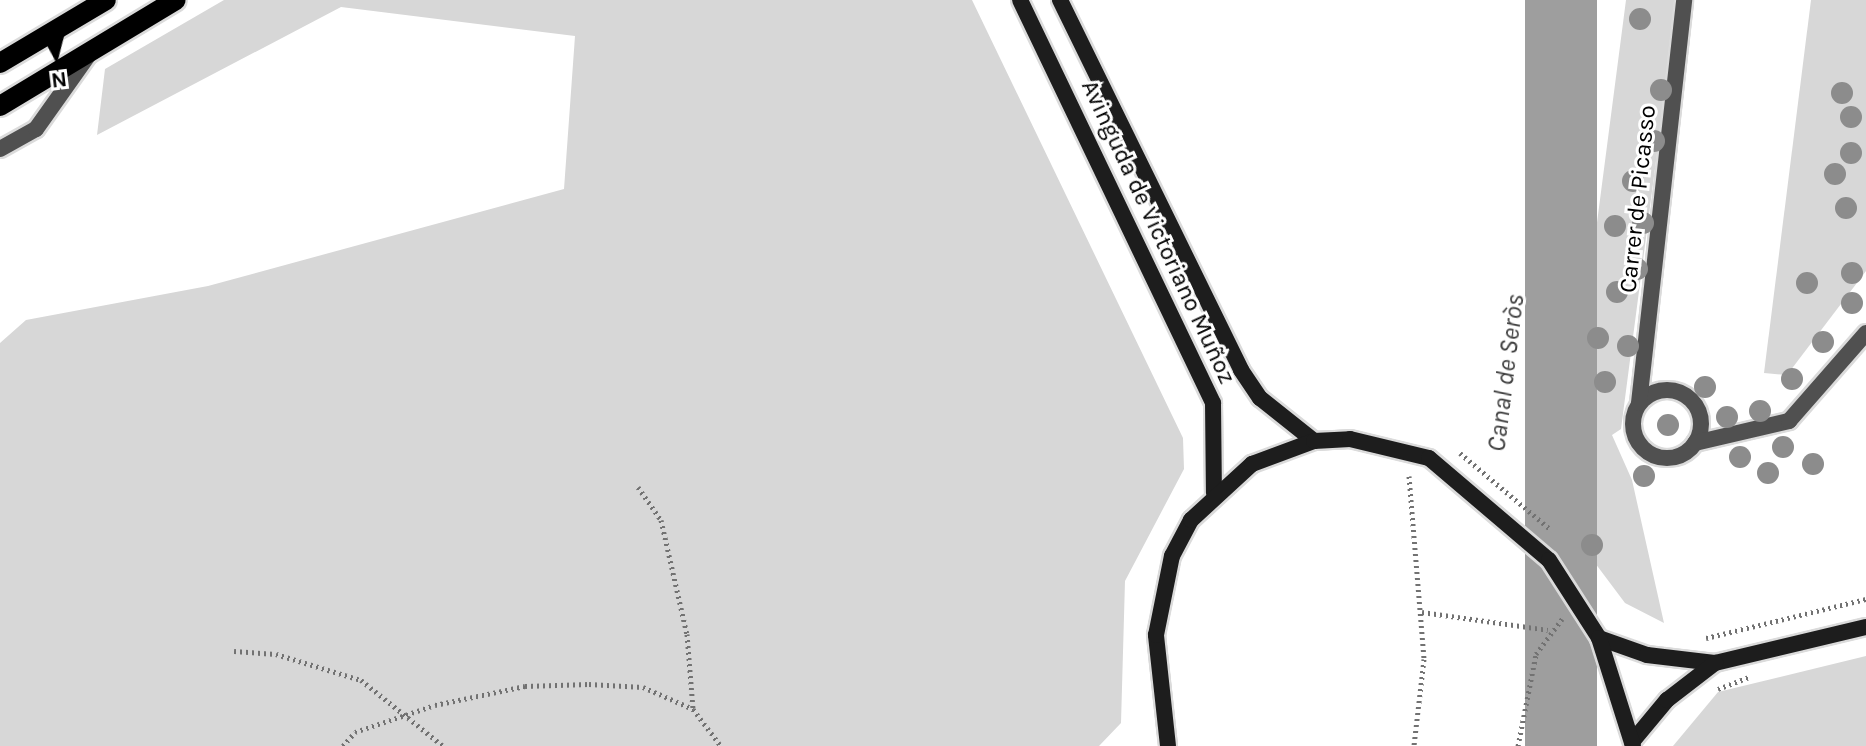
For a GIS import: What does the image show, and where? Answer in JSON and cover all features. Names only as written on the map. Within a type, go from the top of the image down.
[{"type":"main road","points":[[0,63],[106,0]]},
{"type":"main road","points":[[0,106],[176,0]]},
{"type":"main road","name":"Avinguda de Victoriano Muñoz","points":[[1020,0],[1213,403],[1214,493]]},
{"type":"main road","name":"Avinguda de Victoriano Muñoz","points":[[1060,0],[1241,370],[1260,398],[1314,441]]},
{"type":"main road","points":[[1168,746],[1156,635],[1162,592],[1185,532],[1214,493],[1252,464],[1314,441],[1407,451],[1429,458],[1549,560],[1599,638],[1633,744]]},
{"type":"main road","points":[[1599,638],[1647,655],[1715,663],[1866,627]]},
{"type":"main road","points":[[1633,744],[1667,700],[1715,663]]},
{"type":"street","name":"Carrer de Picasso","points":[[1639,403],[1684,0]]},
{"type":"street","points":[[0,149],[36,129],[93,50]]},
{"type":"street","points":[[1695,443],[1701,421],[1692,399],[1671,389],[1639,403],[1632,424],[1647,452],[1668,458],[1695,443],[1789,421],[1866,333]]},
{"type":"path","points":[[1447,445],[1505,484],[1554,533]]},
{"type":"path","points":[[1407,451],[1422,612],[1414,746]]},
{"type":"path","points":[[638,487],[661,520],[687,634],[693,709]]},
{"type":"path","points":[[1695,641],[1866,599]]},
{"type":"path","points":[[1422,612],[1549,630]]},
{"type":"path","points":[[1518,746],[1536,654],[1549,630],[1564,618],[1587,615]]},
{"type":"path","points":[[234,651],[276,654],[361,680],[400,717],[443,746]]},
{"type":"path","points":[[343,746],[355,732],[400,717],[525,686],[589,684],[643,687],[693,709],[721,746]]},
{"type":"shaded area","points":[[224,0],[972,0],[1183,438],[1184,469],[1125,581],[1121,723],[1099,746],[0,746],[0,343],[26,320],[208,286],[564,189],[575,36],[341,7],[97,135],[105,69]]},
{"type":"shaded area","points":[[1626,0],[1677,0],[1621,429],[1612,435],[1632,480],[1664,623],[1625,603],[1559,515],[1543,507],[1564,476]]},
{"type":"shaded area","points":[[1811,0],[1866,0],[1866,271],[1787,375],[1764,373]]},
{"type":"shaded area","points":[[1866,656],[1866,746],[1673,746],[1718,692]]},
{"type":"water","points":[[1525,0],[1597,0],[1597,746],[1525,746]]},
{"type":"water label","name":"Canal de Seròs","points":[[1506,373]]}]
